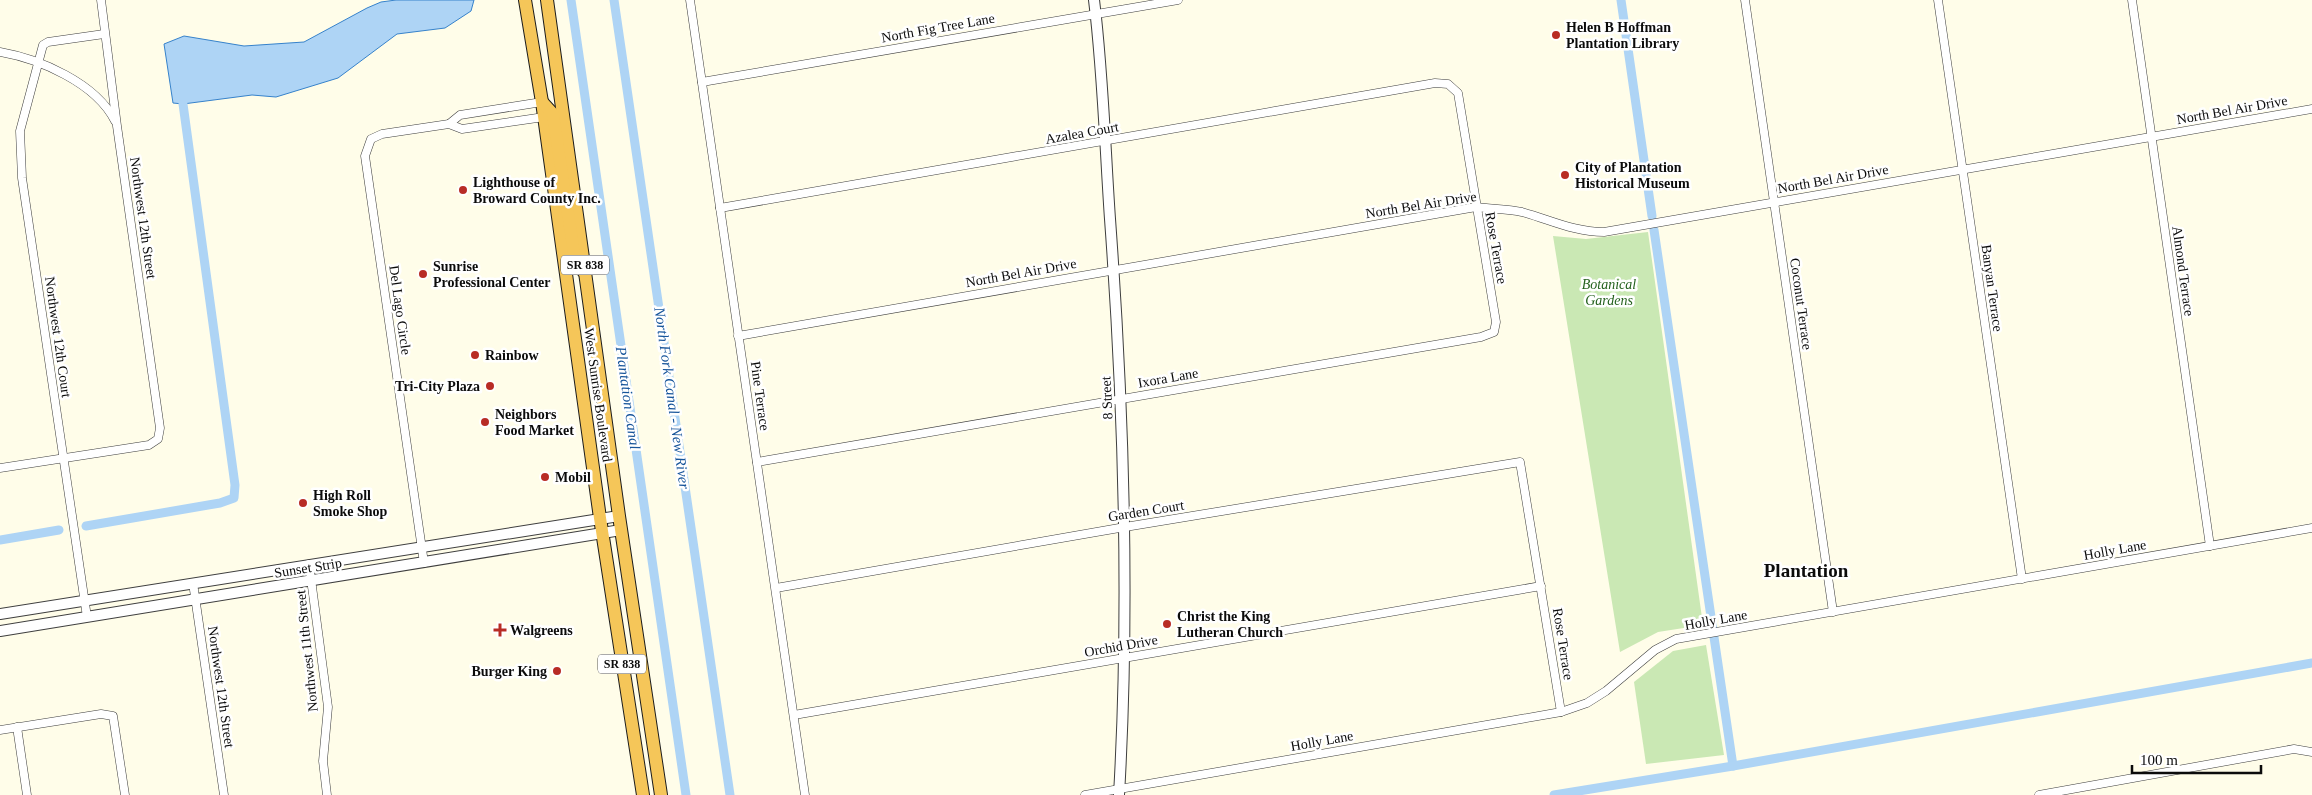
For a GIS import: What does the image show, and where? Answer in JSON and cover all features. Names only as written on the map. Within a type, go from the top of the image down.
[{"type":"highway","name":"West Sunrise Boulevard","points":[[547,0],[660,795]]},
{"type":"highway","name":"West Sunrise Boulevard","points":[[525,3],[542,102],[602,533],[643,795]]},
{"type":"highway","points":[[525,3],[536,22],[546,87],[560,96]]},
{"type":"highway","points":[[542,102],[553,114],[574,253],[587,277]]},
{"type":"street","name":"Northwest 12th Street","points":[[64,458],[148,445],[158,439],[160,428],[104,34],[101,0]]},
{"type":"street","name":"Pine Terrace","points":[[690,0],[805,795]]},
{"type":"street","name":"8 Street","points":[[1094,0],[1114,270],[1121,398],[1125,527],[1125,658],[1120,792]]},
{"type":"street","name":"North Fig Tree Lane","points":[[702,82],[1178,0]]},
{"type":"street","name":"Coconut Terrace","points":[[1745,0],[1833,612]]},
{"type":"street","name":"Banyan Terrace","points":[[1938,0],[2022,579]]},
{"type":"street","name":"Almond Terrace","points":[[2132,0],[2210,546]]},
{"type":"street","name":"Northwest 12th Court","points":[[87,617],[20,154],[20,131],[43,45],[48,42],[104,34]]},
{"type":"street","points":[[0,52],[40,62],[65,75],[82,86],[111,114],[117,126]]},
{"type":"street","name":"Azalea Court","points":[[720,208],[1425,84],[1448,84]]},
{"type":"street","name":"Rose Terrace","points":[[1448,84],[1458,93],[1496,322],[1494,332]]},
{"type":"street","name":"Del Lago Circle","points":[[449,124],[460,115],[542,102]]},
{"type":"street","name":"North Bel Air Drive","points":[[738,336],[1476,207],[1521,212],[1558,226],[1585,232],[1598,232],[2312,109]]},
{"type":"street","name":"Del Lago Circle","points":[[424,563],[365,156],[371,139],[382,134],[449,124],[462,129],[544,117]]},
{"type":"street","name":"Ixora Lane","points":[[757,462],[1481,337],[1494,332]]},
{"type":"street","points":[[0,468],[64,458]]},
{"type":"street","name":"Rose Terrace","points":[[1520,462],[1561,712]]},
{"type":"street","name":"Garden Court","points":[[776,588],[1125,527],[1520,462]]},
{"type":"street","name":"Sunset Strip","points":[[0,614],[619,516]]},
{"type":"street","name":"Holly Lane","points":[[1085,795],[1120,792],[1561,712],[1587,703],[1606,691],[1655,650],[1676,639],[2312,528]]},
{"type":"street","name":"Sunset Strip","points":[[0,630],[196,600],[621,530]]},
{"type":"street","name":"Northwest 11th Street","points":[[310,564],[328,707],[322,759],[327,795]]},
{"type":"street","name":"Northwest 12th Street","points":[[193,583],[224,795]]},
{"type":"street","name":"Orchid Drive","points":[[794,715],[1540,586]]},
{"type":"street","points":[[0,730],[101,714],[113,716],[125,795]]},
{"type":"street","points":[[17,727],[27,795]]},
{"type":"street","points":[[2039,795],[2294,749],[2312,752]]},
{"type":"green space","name":"Botanical Gardens","points":[[1648,232],[1703,625],[1658,632],[1620,652],[1553,236],[1586,239]]},
{"type":"green space","points":[[1706,645],[1724,755],[1646,764],[1634,682],[1673,651]]},
{"type":"water","points":[[396,0],[474,0],[471,11],[445,28],[397,34],[338,78],[276,97],[252,95],[183,104],[173,103],[164,44],[184,36],[244,46],[304,42],[367,8],[381,2]]},
{"type":"waterway","name":"Plantation Canal","points":[[571,0],[686,795]]},
{"type":"waterway","name":"North Fork Canal - New River","points":[[614,0],[730,795]]},
{"type":"waterway","points":[[1621,0],[1652,216]]},
{"type":"waterway","points":[[86,526],[220,503],[234,498],[235,485],[183,104]]},
{"type":"waterway","points":[[1654,230],[1733,766]]},
{"type":"waterway","points":[[0,540],[59,530]]},
{"type":"waterway","points":[[1554,795],[1733,766],[2312,663]]},
{"type":"place","name":"Helen B Hoffman Plantation Library","points":[[1556,35]]},
{"type":"place","name":"City of Plantation Historical Museum","points":[[1565,175]]},
{"type":"place","name":"Lighthouse of Broward County Inc.","points":[[463,190]]},
{"type":"place","name":"Sunrise Professional Center","points":[[423,274]]},
{"type":"place","name":"Rainbow","points":[[475,355]]},
{"type":"place","name":"Tri-City Plaza","points":[[490,386]]},
{"type":"place","name":"Neighbors Food Market","points":[[485,422]]},
{"type":"place","name":"Mobil","points":[[545,477]]},
{"type":"place","name":"High Roll Smoke Shop","points":[[303,503]]},
{"type":"place","name":"Christ the King Lutheran Church","points":[[1167,624]]},
{"type":"place","name":"Walgreens","points":[[500,630]]},
{"type":"place","name":"Burger King","points":[[557,671]]},
{"type":"district","name":"Plantation","points":[[1806,570]]}]
